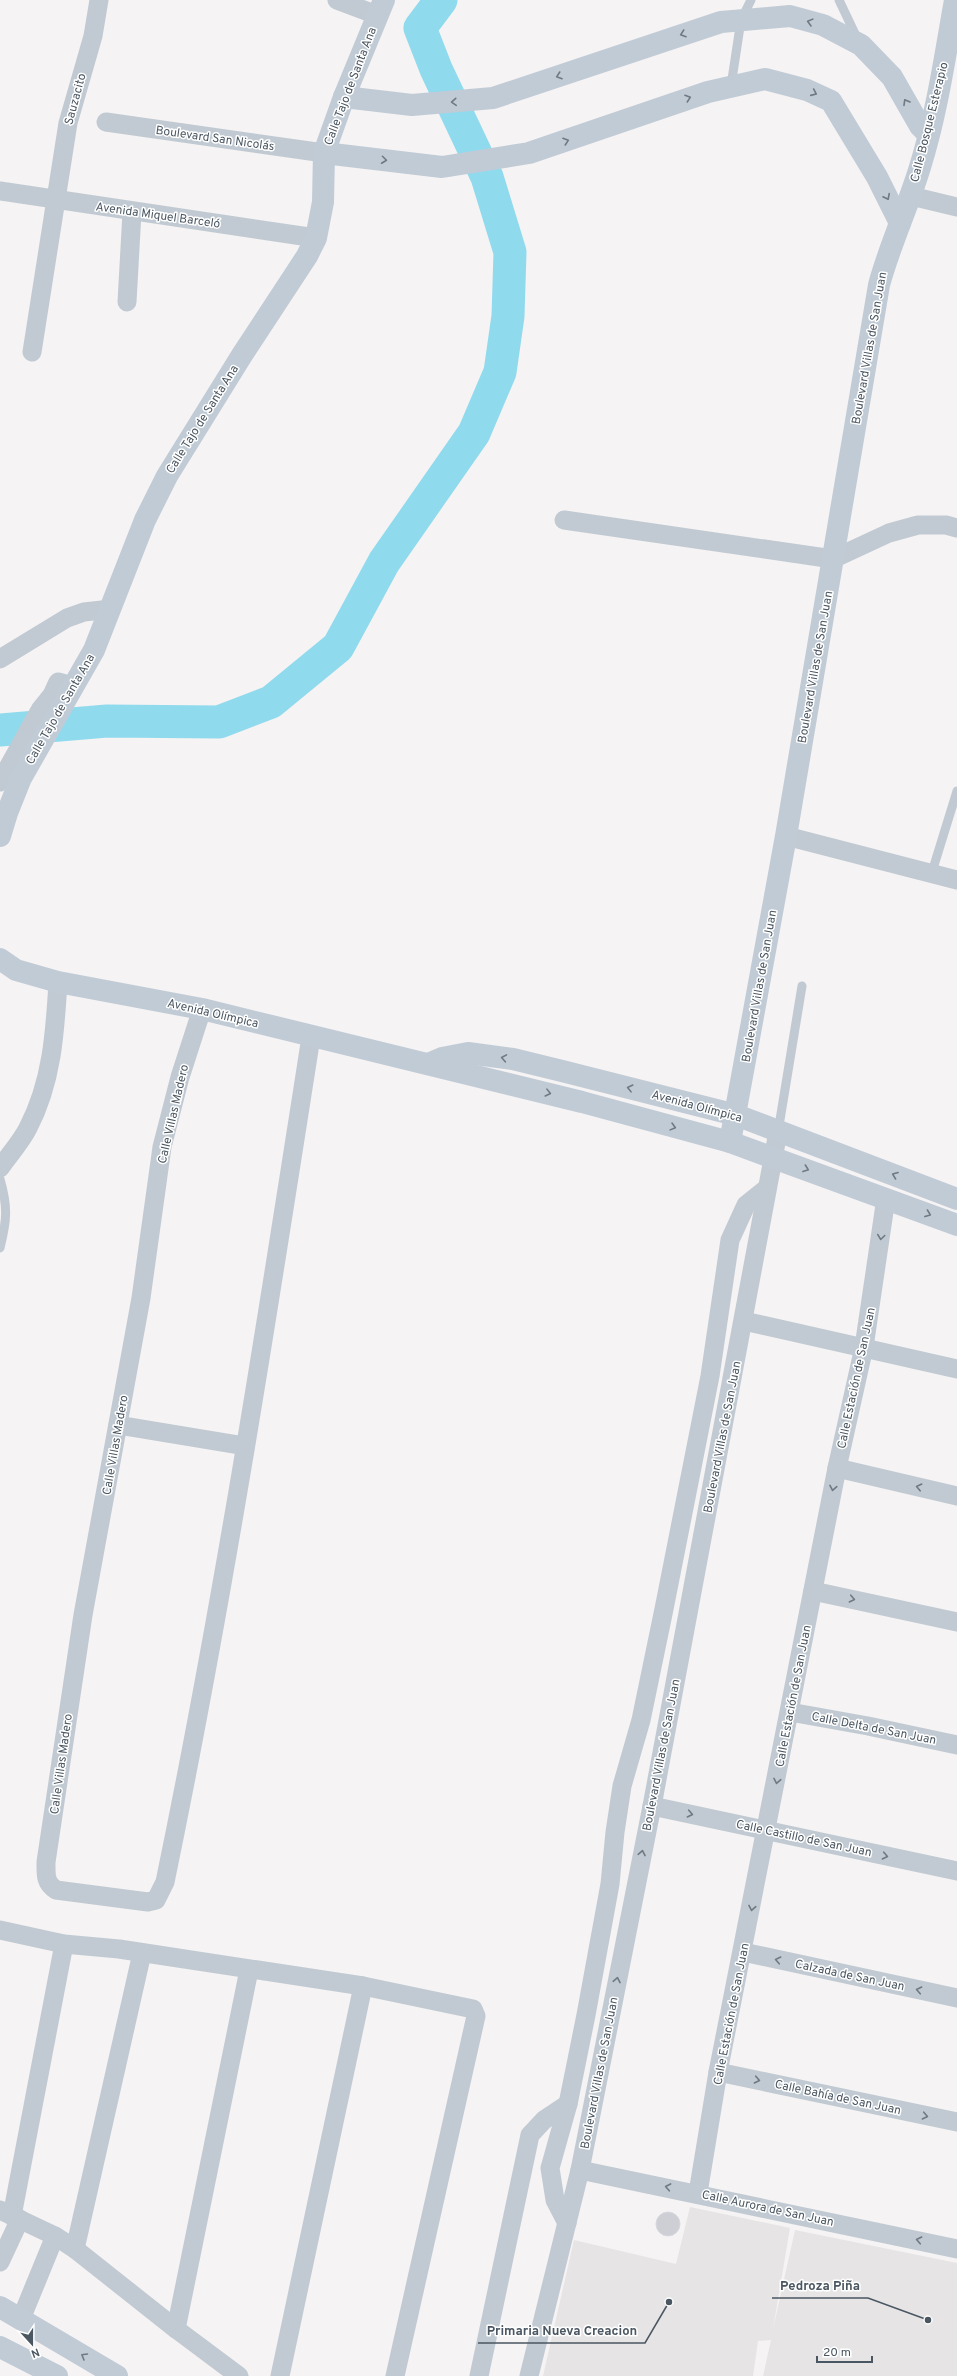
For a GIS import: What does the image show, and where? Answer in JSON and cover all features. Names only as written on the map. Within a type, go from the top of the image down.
[{"type":"street","name":"Sauzacito","points":[[32,352],[68,123],[93,36],[99,0]]},
{"type":"street","points":[[337,0],[380,8]]},
{"type":"street","name":"Calle Bosque Esterapio","points":[[910,196],[928,134],[956,0]]},
{"type":"street","name":"Calle Tajo de Santa Ana","points":[[0,836],[2,792],[21,778],[65,684],[94,650],[145,520],[166,476],[242,355],[307,256],[316,238],[323,202],[324,153],[344,96],[380,8]]},
{"type":"street","points":[[344,96],[412,105],[492,98],[721,22],[790,16],[823,25],[860,45],[892,77],[920,126],[928,134]]},
{"type":"street","points":[[324,153],[442,166],[529,153],[708,92],[765,79],[807,90],[831,101],[877,177],[900,223]]},
{"type":"street","name":"Boulevard San Nicolás","points":[[106,122],[324,153]]},
{"type":"street","name":"Avenida Miquel Barceló","points":[[0,191],[132,212],[316,238]]},
{"type":"street","points":[[910,196],[957,207]]},
{"type":"street","name":"Boulevard Villas de San Juan","points":[[730,1142],[786,836],[878,285],[888,250],[910,196]]},
{"type":"street","points":[[127,302],[132,212]]},
{"type":"street","points":[[564,520],[833,560],[889,532],[918,525],[946,525],[957,528]]},
{"type":"street","points":[[0,659],[66,618],[84,612],[111,609]]},
{"type":"street","points":[[2,792],[40,710],[52,695],[65,684]]},
{"type":"street","points":[[786,836],[932,872],[957,880]]},
{"type":"street","name":"Avenida Olímpica","points":[[0,959],[16,970],[58,982],[202,1009],[311,1037],[582,1102],[730,1142],[957,1225]]},
{"type":"street","points":[[0,1168],[28,1129],[45,1086],[55,1038],[58,982]]},
{"type":"street","name":"Calle Villas Madero","points":[[202,1009],[180,1077],[162,1147],[141,1298],[83,1615],[46,1862],[48,1885],[56,1890],[135,1901],[156,1900],[161,1893],[192,1750],[245,1446]]},
{"type":"street","points":[[118,1424],[245,1446],[311,1037]]},
{"type":"street","name":"Avenida Olímpica","points":[[428,1064],[455,1055],[468,1053],[486,1054],[562,1071],[736,1115],[957,1199]]},
{"type":"street","name":"Boulevard Villas de San Juan","points":[[529,2376],[580,2170],[652,1806],[744,1321],[766,1189],[774,1157],[778,1132]]},
{"type":"street","points":[[567,2223],[555,2200],[550,2168],[568,2104],[610,1884],[615,1832],[622,1786],[643,1713],[710,1376],[730,1240],[746,1206],[766,1189]]},
{"type":"street","name":"Calle Estación de San Juan","points":[[698,2193],[718,2072],[743,1952],[837,1468],[864,1347],[886,1198]]},
{"type":"street","points":[[744,1321],[957,1369]]},
{"type":"street","points":[[837,1468],[957,1496]]},
{"type":"street","points":[[814,1590],[957,1622]]},
{"type":"street","name":"Calle Delta de San Juan","points":[[790,1712],[868,1726],[957,1745]]},
{"type":"street","name":"Calle Castillo de San Juan","points":[[652,1806],[957,1871]]},
{"type":"street","points":[[0,1930],[64,1944],[142,1953],[363,1986],[468,2006],[473,2009],[476,2016],[395,2376]]},
{"type":"street","points":[[0,2262],[11,2215],[64,1944]]},
{"type":"street","name":"Calzada de San Juan","points":[[743,1952],[957,1998]]},
{"type":"street","points":[[75,2249],[142,1953]]},
{"type":"street","points":[[176,2329],[249,1970]]},
{"type":"street","points":[[280,2376],[363,1986]]},
{"type":"street","name":"Calle Bahía de San Juan","points":[[718,2072],[957,2122]]},
{"type":"street","points":[[479,2376],[530,2135],[544,2120],[568,2104]]},
{"type":"street","name":"Calle Aurora de San Juan","points":[[580,2170],[698,2193],[957,2249]]},
{"type":"street","points":[[11,2215],[55,2236],[75,2249],[176,2329],[239,2376]]},
{"type":"street","points":[[20,2319],[55,2236]]},
{"type":"street","points":[[0,2307],[117,2376]]},
{"type":"street","points":[[0,2347],[46,2373]]},
{"type":"lane","points":[[731,86],[741,20],[751,0]]},
{"type":"lane","points":[[839,0],[860,45]]},
{"type":"lane","points":[[932,872],[957,791]]},
{"type":"lane","points":[[778,1132],[802,986]]},
{"type":"lane","points":[[0,1179],[6,1200],[7,1220],[0,1248]]},
{"type":"shaded area","points":[[690,2207],[790,2228],[773,2329],[795,2230],[957,2263],[957,2376],[763,2376],[771,2340],[758,2341],[753,2376],[543,2376],[574,2240],[676,2264]]},
{"type":"building","points":[[668,2212],[677,2215],[680,2224],[677,2233],[668,2236],[659,2233],[656,2224],[659,2215]]},
{"type":"waterway","points":[[0,730],[107,721],[219,722],[271,702],[338,647],[384,562],[474,433],[500,372],[508,316],[510,252],[487,177],[436,69],[420,28],[441,0]]},
{"type":"place","name":"Primaria Nueva Creacion","points":[[669,2302]]},
{"type":"place","name":"Pedroza Piña","points":[[928,2320]]}]
